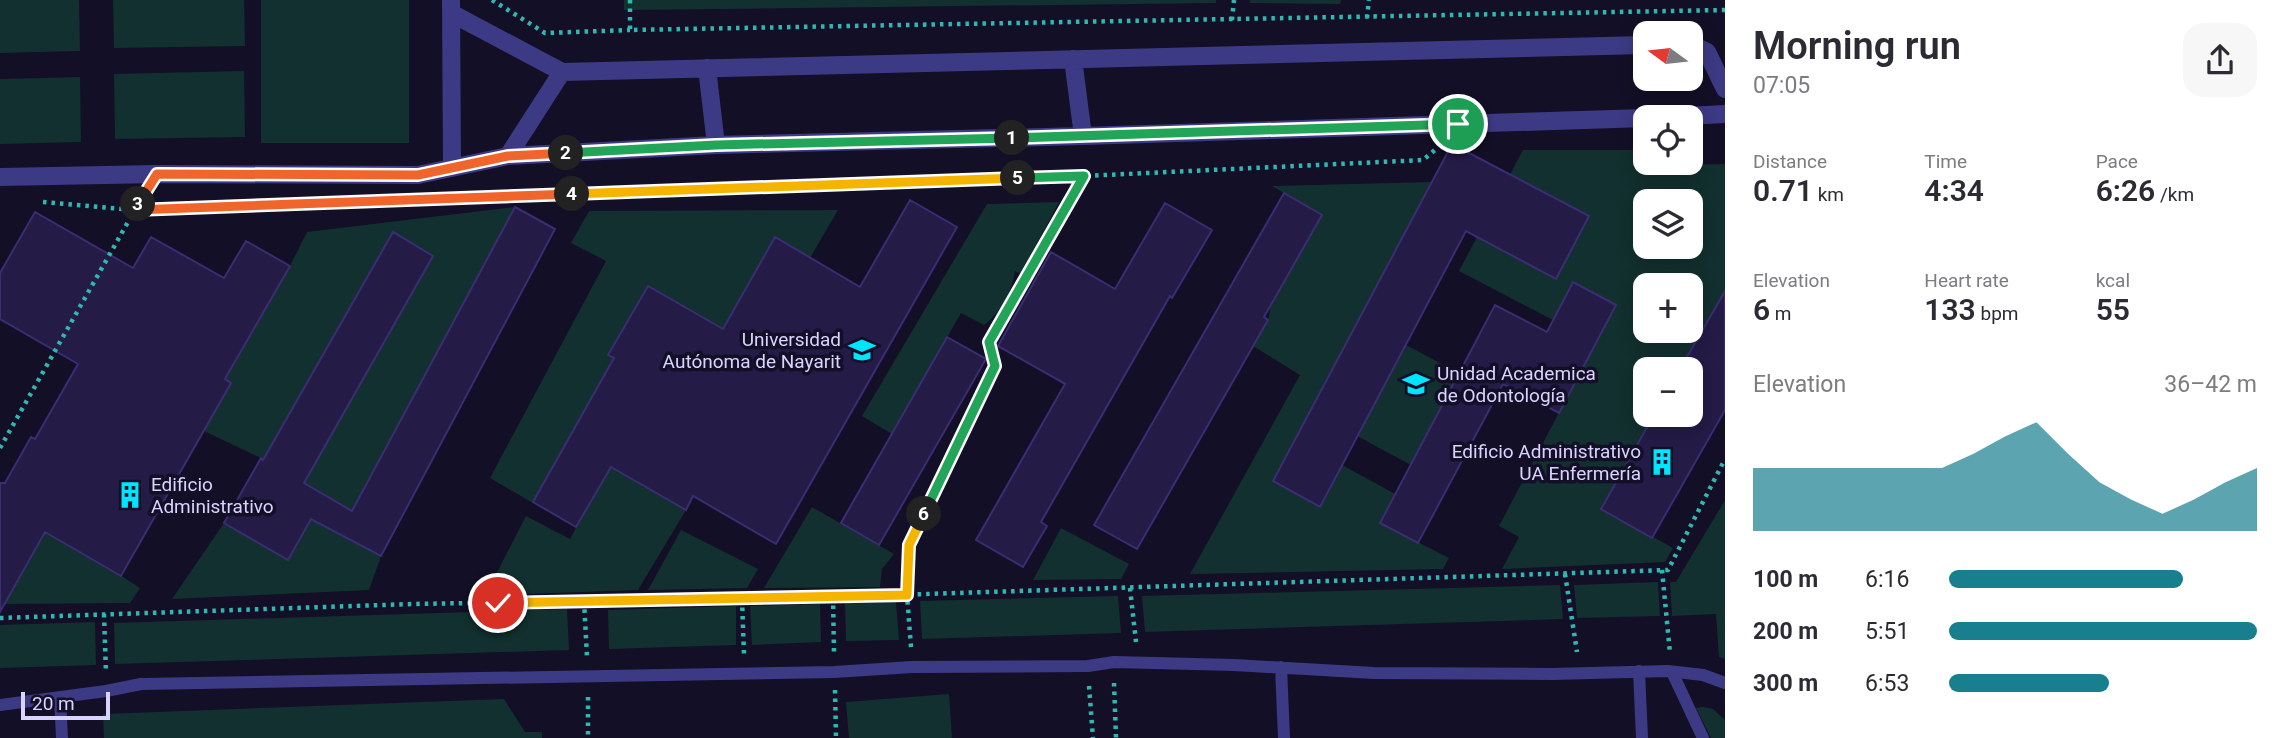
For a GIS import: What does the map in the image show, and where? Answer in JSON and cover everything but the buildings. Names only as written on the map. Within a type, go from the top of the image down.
[{"type":"street","points":[[451,7],[562,72],[1633,45]]},
{"type":"street","points":[[451,7],[452,167]]},
{"type":"street","points":[[1703,49],[1707,51],[1725,89]]},
{"type":"street","points":[[1073,59],[1083,136]]},
{"type":"street","points":[[707,68],[716,145]]},
{"type":"street","points":[[508,156],[562,72]]},
{"type":"street","points":[[1703,115],[1725,114]]},
{"type":"street","points":[[0,177],[157,174],[418,175],[508,156],[716,145],[1633,118]]},
{"type":"lane","points":[[0,705],[141,684],[835,672],[912,667],[1088,666],[1114,662],[1374,673],[1672,672],[1703,675],[1725,683]]},
{"type":"lane","points":[[1281,667],[1283,738]]},
{"type":"lane","points":[[1639,671],[1642,738]]},
{"type":"lane","points":[[1672,672],[1703,738]]},
{"type":"lane","points":[[60,698],[62,738]]},
{"type":"path","points":[[492,0],[545,33],[1725,10]]},
{"type":"path","points":[[630,0],[630,30]]},
{"type":"path","points":[[1232,20],[1234,0]]},
{"type":"path","points":[[1367,18],[1369,0]]},
{"type":"path","points":[[414,200],[1084,176],[1423,160],[1442,144]]},
{"type":"path","points":[[0,448],[157,174]]},
{"type":"path","points":[[912,667],[907,595],[909,545],[995,366],[989,342],[1084,176]]},
{"type":"path","points":[[39,202],[134,210],[386,201]]},
{"type":"path","points":[[0,618],[412,604],[907,595],[1668,570],[1725,458]]},
{"type":"path","points":[[1662,570],[1672,672]]},
{"type":"path","points":[[1565,574],[1580,672]]},
{"type":"path","points":[[1130,588],[1138,664]]},
{"type":"path","points":[[742,599],[745,674]]},
{"type":"path","points":[[104,614],[106,691]]},
{"type":"path","points":[[1114,662],[1115,738]]},
{"type":"path","points":[[1088,666],[1093,738]]},
{"type":"green space","points":[[0,0],[79,0],[80,51],[0,53]]},
{"type":"green space","points":[[113,0],[244,0],[245,46],[114,48]]},
{"type":"green space","points":[[261,0],[409,0],[409,143],[261,143]]},
{"type":"green space","points":[[624,0],[1216,0],[1216,3],[624,10]]},
{"type":"green space","points":[[1250,0],[1341,0],[1340,4],[1250,3]]},
{"type":"green space","points":[[244,71],[245,137],[115,139],[114,74]]},
{"type":"green space","points":[[80,77],[81,142],[0,144],[0,79]]},
{"type":"green space","points":[[1523,150],[1633,150],[1633,175],[1703,175],[1703,164],[1725,164],[1725,323],[1711,316],[1703,330],[1703,273],[1633,273],[1633,343],[1695,343],[1687,357],[1633,357],[1633,427],[1647,427],[1601,508],[1673,548],[1665,562],[1502,569],[1519,537],[1499,526],[1616,305],[1573,282],[1553,320],[1459,271]]},
{"type":"green space","points":[[1432,182],[1273,481],[1320,506],[1342,465],[1395,494],[1380,523],[1449,558],[1443,569],[1190,574],[1300,375],[1253,346],[1268,320],[1271,305],[1322,215],[1272,186]]},
{"type":"green space","points":[[1059,202],[1021,274],[1015,271],[1001,308],[984,325],[961,313],[892,434],[862,416],[987,204]]},
{"type":"green space","points":[[515,207],[340,533],[381,556],[369,590],[172,599],[224,523],[287,559],[325,495],[261,458],[204,431],[231,383],[226,379],[307,232]]},
{"type":"green space","points":[[838,210],[810,258],[642,484],[686,510],[638,590],[524,594],[494,578],[526,516],[570,539],[576,528],[490,478],[606,261],[571,243],[589,211]]},
{"type":"green space","points":[[1406,345],[1459,373],[1411,465],[1357,436]]},
{"type":"green space","points":[[1725,500],[1725,659],[1719,657],[1716,614],[1672,616],[1670,582],[1676,582]]},
{"type":"green space","points":[[812,507],[894,554],[882,569],[880,587],[764,588]]},
{"type":"green space","points":[[48,528],[140,588],[130,603],[4,604]]},
{"type":"green space","points":[[1061,528],[1129,564],[1121,579],[1033,580]]},
{"type":"green space","points":[[681,530],[758,569],[747,588],[648,590]]},
{"type":"green space","points":[[1658,582],[1660,616],[1577,618],[1574,585]]},
{"type":"green space","points":[[1560,585],[1563,619],[1145,632],[1142,596]]},
{"type":"green space","points":[[1118,596],[1121,633],[922,639],[920,601]]},
{"type":"green space","points":[[896,602],[899,640],[846,641],[845,603]]},
{"type":"green space","points":[[820,604],[821,642],[752,645],[750,606]]},
{"type":"green space","points":[[736,606],[736,645],[609,649],[608,610]]},
{"type":"green space","points":[[567,609],[569,650],[115,664],[114,623]]},
{"type":"green space","points":[[95,622],[96,665],[0,668],[0,625]]},
{"type":"green space","points":[[949,694],[952,738],[849,738],[846,702]]},
{"type":"green space","points":[[504,699],[525,732],[542,732],[542,738],[104,738],[103,714]]},
{"type":"green space","points":[[1696,708],[1713,709],[1725,720],[1725,738],[1711,738]]},
{"type":"place","name":"Universidad Autónoma de Nayarit","points":[[862,350]]},
{"type":"place","name":"Unidad Academica de Odontología","points":[[1416,384]]},
{"type":"place","name":"Edificio Administrativo UA Enfermería","points":[[1662,462]]},
{"type":"place","name":"Edificio Administrativo","points":[[130,495]]},
{"type":"route","points":[[498,603],[907,595],[909,545],[995,366],[989,342],[1084,176],[134,210],[157,174],[418,175],[508,156],[716,145],[1458,124]]}]
